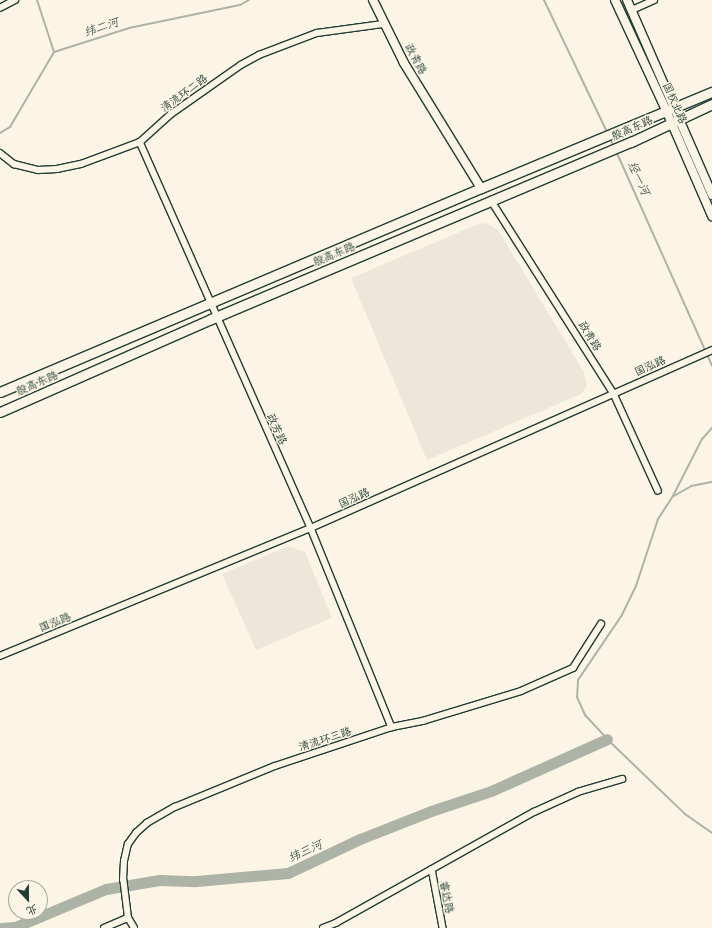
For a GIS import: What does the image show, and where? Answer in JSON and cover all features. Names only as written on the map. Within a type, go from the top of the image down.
[{"type":"main road","name":"政青路","points":[[373,0],[404,63],[481,188]]},
{"type":"main road","name":"国权北路","points":[[615,0],[712,195]]},
{"type":"main road","name":"国权北路","points":[[627,0],[669,109]]},
{"type":"main road","name":"殷高东路","points":[[0,392],[625,127],[712,92]]},
{"type":"main road","name":"殷高东路","points":[[0,412],[218,316],[491,200],[597,157],[712,104]]},
{"type":"main road","name":"国权北路","points":[[675,122],[712,216]]},
{"type":"street","points":[[0,8],[15,0]]},
{"type":"street","points":[[632,10],[654,0]]},
{"type":"street","name":"清流环二路","points":[[2,154],[14,164],[38,170],[57,169],[81,164],[140,142],[171,114],[240,65],[259,55],[317,34],[384,24]]},
{"type":"street","name":"政芳路","points":[[140,142],[212,302],[261,419],[311,528],[392,727]]},
{"type":"street","name":"政青路","points":[[491,200],[614,394],[658,490]]},
{"type":"street","name":"国泓路","points":[[0,656],[311,528],[712,350]]},
{"type":"street","name":"清流环三路","points":[[134,928],[128,918],[123,880],[124,861],[128,844],[136,833],[147,823],[175,807],[275,766],[392,727],[423,721],[520,691],[574,668],[601,624]]},
{"type":"street","points":[[323,928],[534,812],[578,792],[622,779]]},
{"type":"street","name":"睿达路","points":[[432,869],[442,928]]},
{"type":"street","points":[[104,928],[128,918]]},
{"type":"shaded area","points":[[481,223],[488,224],[498,230],[584,372],[587,386],[581,394],[427,460],[351,278]]},
{"type":"shaded area","points":[[288,546],[305,552],[332,618],[256,650],[222,574]]},
{"type":"waterway","points":[[37,0],[54,52]]},
{"type":"waterway","name":"纬二河","points":[[0,133],[10,127],[54,52],[129,28],[240,5],[249,0]]},
{"type":"waterway","name":"经一河","points":[[544,0],[607,132]]},
{"type":"waterway","name":"经一河","points":[[610,138],[614,147]]},
{"type":"waterway","name":"经一河","points":[[616,151],[712,366]]},
{"type":"waterway","points":[[712,428],[702,439],[673,496],[658,519],[636,586],[622,615],[578,680],[577,697],[585,715],[607,739],[685,814],[712,833]]},
{"type":"waterway","points":[[674,496],[691,486],[712,482]]},
{"type":"waterway","name":"纬三河","points":[[0,928],[15,927],[106,889],[159,880],[196,881],[288,873],[360,839],[431,811],[491,791],[607,739]]}]
